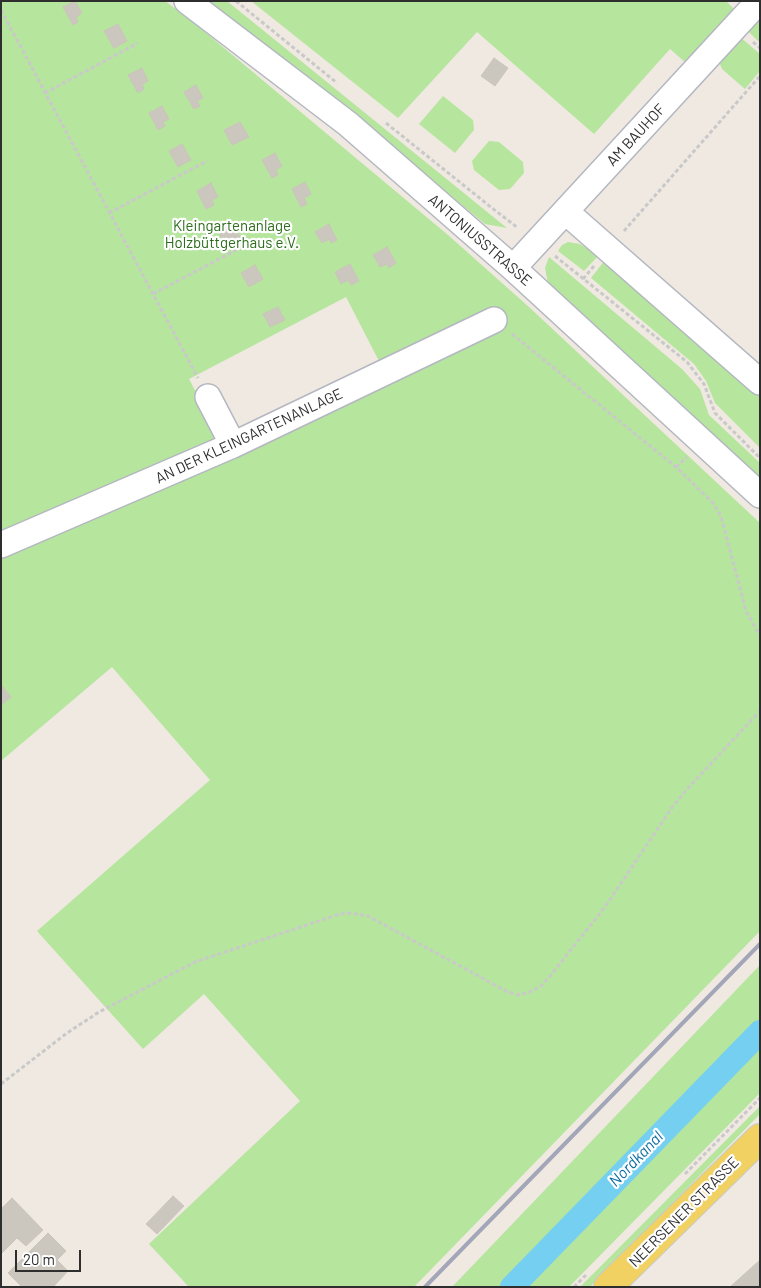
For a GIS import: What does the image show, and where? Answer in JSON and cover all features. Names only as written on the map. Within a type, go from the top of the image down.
[{"type":"main road","name":"NEERSENER STRASSE","points":[[608,1287],[760,1138]]},
{"type":"street","name":"ANTONIUSSTRASSE","points":[[187,1],[348,124],[513,268],[760,495]]},
{"type":"street","name":"AM BAUHOF","points":[[513,268],[760,1]]},
{"type":"street","points":[[566,212],[760,382]]},
{"type":"street","name":"AN DER KLEINGARTENANLAGE","points":[[1,545],[234,445],[494,320]]},
{"type":"street","points":[[208,397],[234,445]]},
{"type":"path","points":[[236,1],[339,85]]},
{"type":"path","points":[[1,10],[208,397]]},
{"type":"path","points":[[45,93],[138,43]]},
{"type":"path","points":[[582,279],[760,76]]},
{"type":"path","points":[[385,122],[687,362],[704,384],[716,413],[760,458]]},
{"type":"path","points":[[109,212],[207,161]]},
{"type":"path","points":[[153,294],[253,241]]},
{"type":"path","points":[[494,320],[676,467],[712,502],[722,520],[746,611],[760,636]]},
{"type":"path","points":[[1,1084],[67,1032],[99,1012],[195,962],[340,914],[368,916],[506,991],[518,995],[530,992],[541,986],[550,976],[605,907],[673,806],[760,711]]},
{"type":"green space","name":"Kleingartenanlage Holzbüttgerhaus e.V.","points":[[1,1],[165,1],[193,22],[448,235],[529,307],[760,523],[760,931],[414,1287],[189,1287],[149,1244],[300,1101],[204,994],[143,1049],[37,931],[210,780],[112,667],[1,761]],"holes":[[[346,297],[379,361],[220,437],[189,379]]]},
{"type":"green space","points":[[205,1],[227,1],[507,228],[485,224],[364,124]]},
{"type":"green space","points":[[251,1],[726,1],[734,9],[686,63],[670,49],[594,134],[477,32],[398,118]]},
{"type":"green space","points":[[760,14],[760,43],[747,30]]},
{"type":"green space","points":[[739,36],[760,54],[760,71],[745,89],[722,69],[720,64],[720,60]]},
{"type":"green space","points":[[443,96],[473,120],[474,130],[455,153],[419,124]]},
{"type":"green space","points":[[489,141],[499,142],[523,162],[524,173],[510,189],[499,190],[474,170],[472,161]]},
{"type":"green space","points":[[568,242],[580,244],[598,256],[584,271],[558,251],[562,245]]},
{"type":"green space","points":[[549,257],[682,369],[700,389],[709,415],[760,463],[760,478],[548,283],[545,268]]},
{"type":"green space","points":[[605,260],[760,391],[760,448],[715,403],[706,381],[694,364],[591,278]]},
{"type":"green space","points":[[760,965],[760,1093],[569,1287],[452,1287]]},
{"type":"green space","points":[[760,1106],[760,1114],[590,1287],[580,1287]]},
{"type":"building","points":[[75,1],[82,13],[76,17],[78,22],[73,25],[63,7]]},
{"type":"building","points":[[118,24],[127,41],[114,48],[104,31]]},
{"type":"building","points":[[494,58],[508,68],[495,86],[481,76]]},
{"type":"building","points":[[142,68],[148,81],[142,84],[144,89],[138,93],[128,75]]},
{"type":"building","points":[[196,85],[203,98],[197,101],[200,106],[194,109],[184,92]]},
{"type":"building","points":[[162,106],[169,119],[163,122],[165,126],[158,130],[149,113]]},
{"type":"building","points":[[240,122],[249,137],[232,145],[224,130]]},
{"type":"building","points":[[182,144],[191,160],[178,167],[169,151]]},
{"type":"building","points":[[275,153],[282,166],[276,170],[278,175],[272,178],[262,160]]},
{"type":"building","points":[[305,182],[311,194],[304,198],[307,204],[301,207],[292,189]]},
{"type":"building","points":[[211,183],[218,197],[212,200],[214,205],[206,209],[197,191]]},
{"type":"building","points":[[231,221],[241,239],[234,243],[232,238],[224,242],[217,229]]},
{"type":"building","points":[[329,224],[337,240],[331,243],[329,239],[322,243],[315,232]]},
{"type":"building","points":[[387,247],[396,263],[389,268],[387,264],[380,267],[373,255]]},
{"type":"building","points":[[350,264],[359,281],[351,285],[348,280],[341,284],[335,272]]},
{"type":"building","points":[[255,265],[263,279],[249,287],[241,273]]},
{"type":"building","points":[[278,307],[285,320],[270,327],[263,314]]},
{"type":"building","points":[[1,685],[11,697],[1,705]]},
{"type":"building","points":[[173,1196],[184,1206],[157,1234],[146,1224]]},
{"type":"building","points":[[12,1198],[43,1230],[26,1246],[17,1238],[1,1254],[1,1209]]},
{"type":"building","points":[[48,1233],[66,1251],[57,1260],[68,1271],[53,1287],[22,1287],[8,1273]]},
{"type":"building","points":[[760,1260],[760,1287],[730,1287]]},
{"type":"waterway","name":"Nordkanal","points":[[512,1287],[760,1032]]},
{"type":"railway","points":[[425,1287],[760,944]]}]
